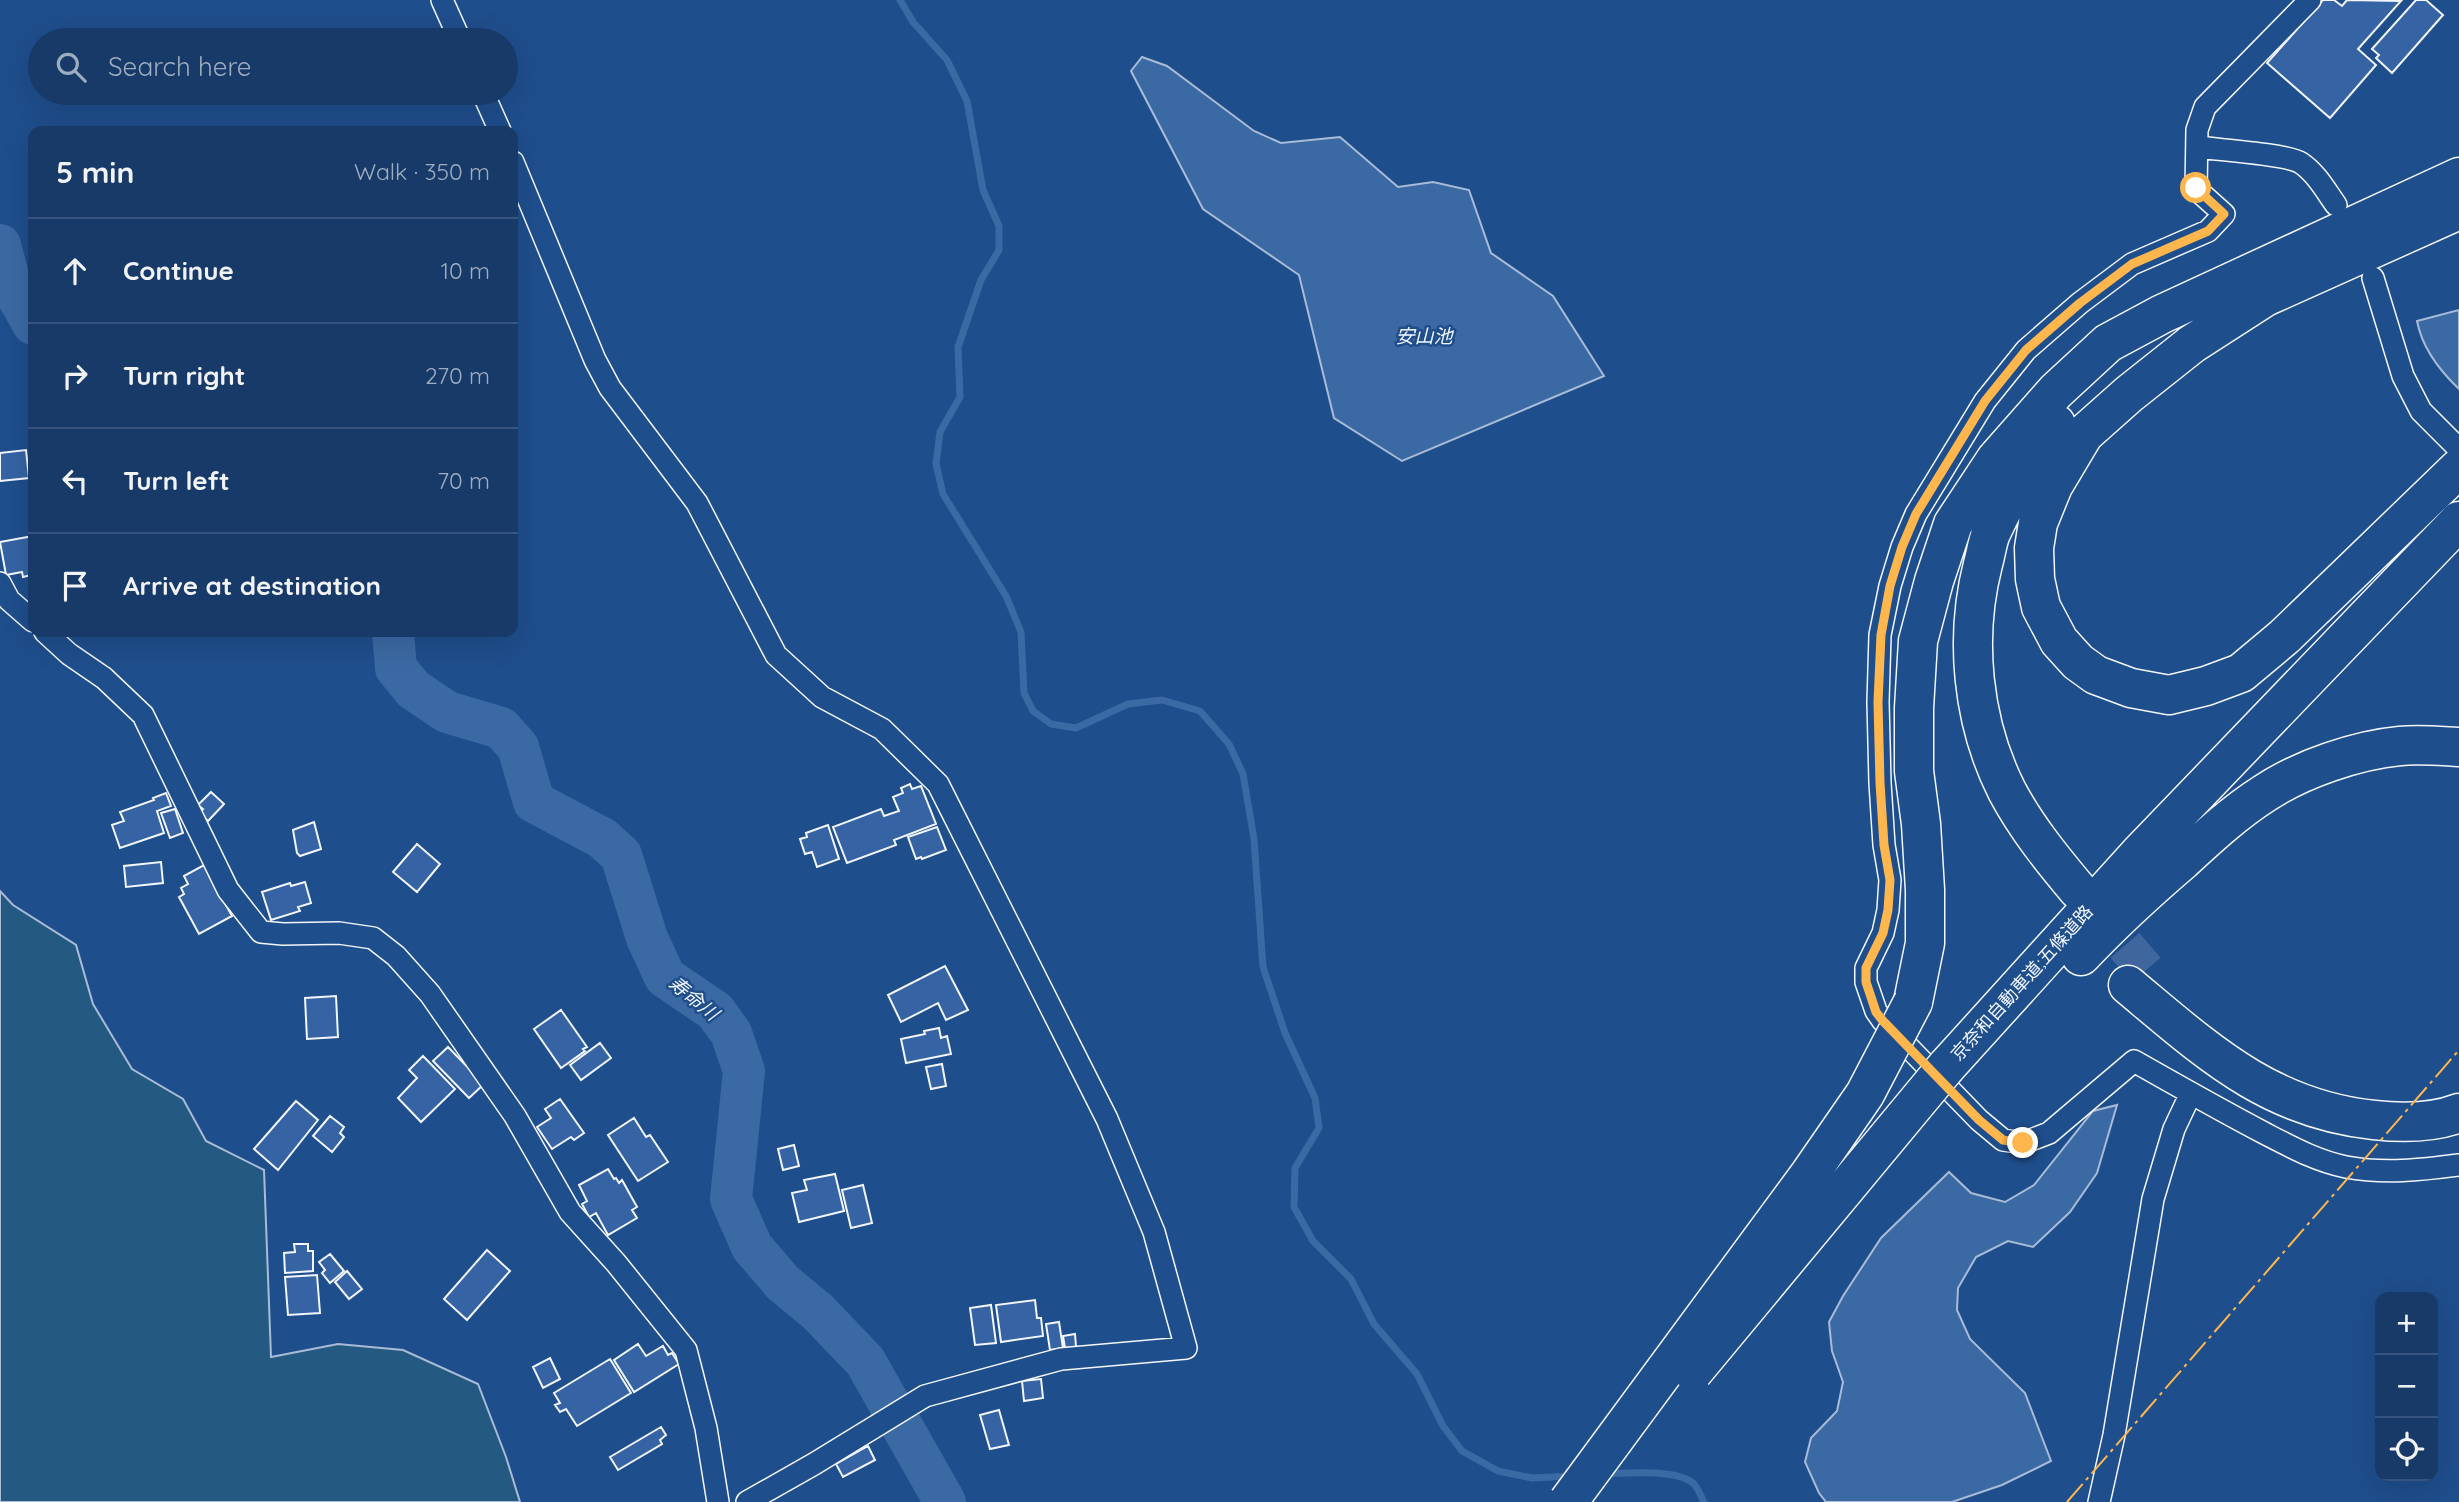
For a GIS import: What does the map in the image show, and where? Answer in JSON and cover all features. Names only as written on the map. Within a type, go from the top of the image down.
[{"type":"highway","points":[[1568,1502],[1809,1175],[1865,1094],[1913,1002],[1925,943],[1921,824],[1914,771],[1918,641],[1953,524],[1996,459],[2056,391],[2108,343],[2195,299],[2459,177]]},
{"type":"highway","points":[[1996,459],[1969,549],[1957,624],[1955,683],[1968,745],[1992,804],[2022,856],[2069,898],[2007,790],[1985,734],[1972,666],[1974,598],[1990,536],[2025,467],[2061,416],[2127,363],[2194,326],[2265,297],[2459,209]]},
{"type":"highway","points":[[2265,297],[2192,344],[2084,434],[2053,486],[2038,523],[2034,548],[2035,579],[2041,607],[2059,641],[2078,662],[2096,674],[2130,688],[2169,695],[2206,686],[2241,673],[2284,637],[2458,463]]},
{"type":"highway","name":"京奈和自動車道;五條道路","points":[[1585,1502],[1864,1165],[1956,1075],[2139,855],[2459,521]]},
{"type":"highway","points":[[1956,1075],[2116,919],[2205,840],[2264,793],[2322,765],[2372,751],[2400,746],[2459,747]]},
{"type":"highway","points":[[2459,1092],[2403,1103],[2346,1099],[2302,1088],[2243,1053],[2137,977],[2189,1037],[2239,1074],[2301,1104],[2347,1117],[2400,1123],[2459,1113]]},
{"type":"street","points":[[442,0],[455,28]]},
{"type":"street","points":[[2310,0],[2205,107],[2197,130],[2196,188],[2224,214],[2208,231],[2132,264],[2080,303],[2026,350],[1985,401],[1916,514],[1890,586],[1881,635],[1880,783],[1884,845],[1890,880],[1883,933],[1866,968],[1866,982],[1883,1021],[1979,1120],[2003,1140],[2023,1143],[2049,1133],[2134,1061],[2314,1159],[2377,1171],[2409,1171],[2459,1165]]},
{"type":"street","points":[[488,105],[497,126]]},
{"type":"street","points":[[2198,147],[2280,157],[2300,163],[2319,181],[2336,205]]},
{"type":"street","points":[[518,174],[595,360],[610,387],[697,503],[776,655],[822,697],[882,729],[938,784],[1107,1119],[1154,1232],[1186,1348],[1061,1359],[925,1396],[747,1502]]},
{"type":"street","points":[[2373,278],[2403,376],[2421,411],[2458,463]]},
{"type":"street","points":[[0,583],[9,600],[28,617]]},
{"type":"street","points":[[50,637],[69,654],[104,678],[143,715],[228,890],[261,932],[339,933],[373,937],[396,956],[430,994],[515,1116],[570,1212],[616,1263],[686,1350],[706,1429],[718,1502]]},
{"type":"street","points":[[2099,1502],[2114,1435],[2153,1199],[2174,1129],[2191,1093]]},
{"type":"shaded area","points":[[0,891],[13,905],[76,945],[93,1004],[132,1069],[183,1099],[206,1141],[264,1170],[271,1357],[338,1344],[403,1350],[478,1384],[520,1502],[0,1502]]},
{"type":"water","name":"安山池","points":[[1142,57],[1167,66],[1254,131],[1281,143],[1340,137],[1398,187],[1433,182],[1469,190],[1491,253],[1553,296],[1604,376],[1402,461],[1334,418],[1299,275],[1203,209],[1131,71]]},
{"type":"water","points":[[2459,310],[2459,389],[2433,358],[2419,331],[2417,321]]},
{"type":"water","points":[[2117,1105],[2097,1173],[2070,1212],[2033,1247],[2008,1241],[1976,1257],[1958,1288],[1957,1310],[1970,1339],[2025,1393],[2051,1461],[2002,1485],[1952,1502],[1826,1502],[1805,1462],[1811,1438],[1837,1411],[1843,1382],[1832,1351],[1829,1322],[1881,1238],[1949,1172],[1971,1193],[2005,1202],[2034,1185],[2093,1111]]},
{"type":"building","points":[[2323,0],[2334,0],[2342,6],[2347,0],[2401,1],[2358,49],[2376,65],[2330,118],[2267,63]]},
{"type":"building","points":[[2416,0],[2426,0],[2443,15],[2392,73],[2376,58],[2379,55],[2372,49]]},
{"type":"building","points":[[26,450],[28,478],[0,481],[0,453]]},
{"type":"building","points":[[28,537],[28,576],[23,577],[22,572],[6,575],[0,542]]},
{"type":"building","points":[[910,784],[912,789],[921,786],[936,824],[894,840],[896,845],[847,863],[833,827],[881,809],[884,816],[899,811],[893,797],[903,793],[901,788]]},
{"type":"building","points":[[211,792],[224,804],[208,821],[199,813],[203,809],[198,805]]},
{"type":"building","points":[[166,793],[171,806],[157,811],[164,833],[120,848],[112,825],[124,821],[120,812]]},
{"type":"building","points":[[175,809],[183,833],[170,838],[161,813]]},
{"type":"building","points":[[314,822],[321,849],[300,856],[297,853],[293,830]]},
{"type":"building","points":[[828,825],[839,859],[817,867],[812,852],[805,854],[800,839],[807,837],[806,833]]},
{"type":"building","points":[[937,827],[946,850],[916,859],[908,837]]},
{"type":"building","points":[[417,844],[440,864],[417,892],[393,872]]},
{"type":"building","points":[[161,862],[163,883],[126,887],[124,866]]},
{"type":"building","points":[[204,865],[232,916],[199,934],[179,897],[184,894],[181,888],[188,884],[184,876]]},
{"type":"building","points":[[305,882],[311,903],[298,907],[300,911],[271,920],[262,892],[290,883],[291,886]]},
{"type":"building","points":[[945,966],[968,1010],[946,1020],[938,1003],[901,1022],[888,995]]},
{"type":"building","points":[[336,996],[338,1037],[307,1039],[305,998]]},
{"type":"building","points":[[561,1010],[587,1047],[561,1068],[534,1029]]},
{"type":"building","points":[[939,1028],[941,1038],[947,1036],[951,1054],[906,1063],[901,1039]]},
{"type":"building","points":[[600,1043],[611,1058],[581,1080],[570,1065]]},
{"type":"building","points":[[448,1047],[484,1084],[469,1098],[433,1061]]},
{"type":"building","points":[[423,1056],[455,1089],[421,1122],[398,1098],[417,1078],[409,1070]]},
{"type":"building","points":[[942,1064],[946,1086],[931,1089],[926,1067]]},
{"type":"building","points":[[560,1099],[584,1133],[574,1140],[571,1137],[552,1149],[537,1127],[551,1118],[545,1109]]},
{"type":"building","points":[[296,1101],[318,1120],[278,1170],[254,1149]]},
{"type":"building","points":[[330,1116],[344,1127],[340,1133],[344,1137],[332,1152],[313,1136]]},
{"type":"building","points":[[634,1118],[646,1137],[650,1135],[668,1162],[638,1181],[608,1135]]},
{"type":"building","points":[[794,1145],[799,1166],[783,1170],[778,1149]]},
{"type":"building","points":[[608,1169],[619,1183],[622,1180],[637,1207],[632,1210],[637,1218],[608,1235],[596,1213],[589,1217],[582,1204],[587,1201],[579,1185]]},
{"type":"building","points":[[835,1174],[844,1211],[799,1222],[792,1193],[807,1190],[804,1180]]},
{"type":"building","points":[[863,1185],[872,1223],[851,1228],[842,1190]]},
{"type":"building","points":[[294,1244],[308,1244],[308,1251],[313,1251],[313,1271],[285,1273],[284,1253],[295,1252]]},
{"type":"building","points":[[487,1250],[510,1271],[467,1320],[444,1299]]},
{"type":"building","points":[[330,1254],[344,1271],[330,1283],[322,1273],[325,1270],[319,1262]]},
{"type":"building","points":[[347,1271],[362,1289],[349,1299],[335,1282]]},
{"type":"building","points":[[317,1275],[320,1313],[288,1315],[285,1277]]},
{"type":"building","points":[[1035,1300],[1043,1336],[1001,1342],[996,1305]]},
{"type":"building","points":[[991,1305],[996,1343],[975,1345],[970,1308]]},
{"type":"building","points":[[1059,1322],[1063,1348],[1050,1350],[1046,1324]]},
{"type":"building","points":[[1075,1334],[1076,1347],[1065,1348],[1063,1336]]},
{"type":"building","points":[[638,1344],[646,1356],[663,1346],[668,1355],[672,1353],[679,1364],[634,1392],[614,1360]]},
{"type":"building","points":[[550,1358],[560,1379],[543,1388],[533,1367]]},
{"type":"building","points":[[610,1359],[631,1393],[577,1426],[566,1409],[560,1412],[555,1405],[560,1403],[554,1393]]},
{"type":"building","points":[[1041,1379],[1043,1398],[1024,1401],[1022,1381]]},
{"type":"building","points":[[999,1410],[1009,1445],[990,1449],[980,1415]]},
{"type":"building","points":[[661,1427],[666,1435],[660,1440],[662,1444],[618,1470],[610,1457]]},
{"type":"building","points":[[868,1446],[875,1460],[843,1477],[836,1464]]},
{"type":"waterway","points":[[900,0],[913,22],[947,60],[967,101],[983,190],[999,226],[999,250],[981,280],[958,347],[960,397],[940,432],[936,464],[943,494],[1006,596],[1021,632],[1024,693],[1033,711],[1051,724],[1076,728],[1128,704],[1162,700],[1200,711],[1229,744],[1243,774],[1254,839],[1263,967],[1285,1033],[1315,1098],[1319,1128],[1295,1168],[1294,1207],[1313,1241],[1351,1279],[1374,1324],[1417,1374],[1443,1426],[1462,1451],[1498,1471],[1532,1478],[1572,1476]]},
{"type":"waterway","name":"寿命川","points":[[0,245],[10,283],[28,315]]},
{"type":"waterway","name":"寿命川","points":[[393,637],[396,668],[413,689],[447,712],[501,728],[518,747],[534,802],[602,838],[621,855],[647,938],[665,977],[715,1011],[731,1033],[744,1071],[731,1199],[752,1247],[783,1283],[818,1312],[865,1361],[945,1502]]},
{"type":"waterway","points":[[1605,1474],[1650,1473],[1675,1476],[1693,1483],[1704,1502]]},
{"type":"tunnel","points":[[2088,902],[2146,970]]},
{"type":"power","points":[[2067,1502],[2459,1050]]},
{"type":"route","points":[[2023,1143],[2003,1140],[1979,1120],[1883,1021],[1876,1012],[1866,982],[1866,968],[1883,933],[1890,880],[1884,845],[1880,783],[1878,702],[1881,635],[1890,586],[1916,514],[1985,401],[2026,350],[2080,303],[2132,264],[2208,231],[2224,214],[2196,188]]}]
